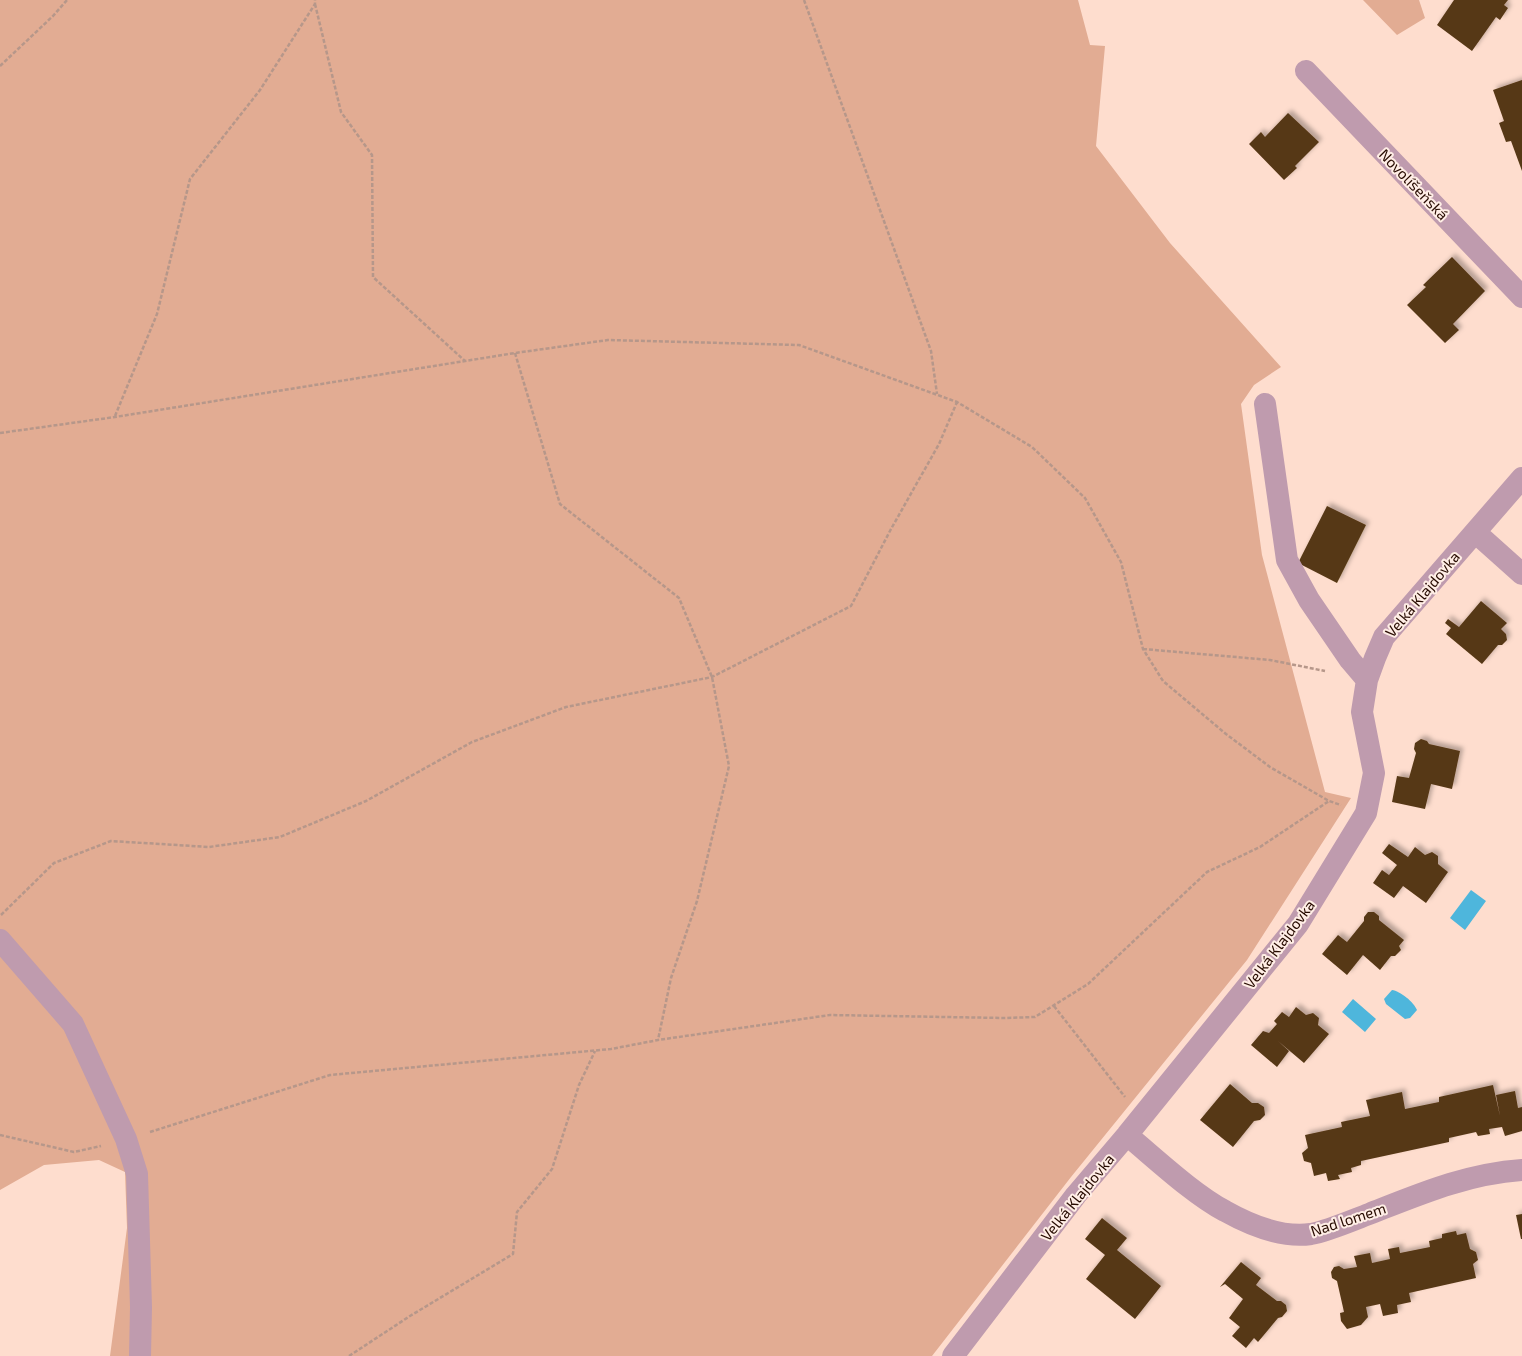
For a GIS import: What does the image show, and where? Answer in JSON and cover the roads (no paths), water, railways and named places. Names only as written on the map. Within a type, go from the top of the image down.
[{"type":"street","name":"Novolíšeňská","points":[[1306,71],[1522,297]]},
{"type":"street","points":[[1265,404],[1287,560],[1309,600],[1350,660],[1367,680]]},
{"type":"street","name":"Velká Klajdovka","points":[[953,1356],[1076,1195],[1127,1135],[1298,924],[1366,812],[1374,773],[1362,712],[1367,680],[1374,658],[1384,637],[1522,478]]},
{"type":"street","points":[[1475,532],[1522,574]]},
{"type":"street","points":[[0,940],[73,1024],[126,1139],[137,1174],[141,1307],[140,1356]]},
{"type":"street","name":"Nad lomem","points":[[1127,1135],[1193,1189],[1224,1211],[1256,1225],[1282,1233],[1312,1234],[1450,1183],[1484,1174],[1522,1170]]},
{"type":"water","points":[[1471,890],[1486,901],[1465,930],[1450,918]]},
{"type":"water","points":[[1392,990],[1410,1000],[1417,1010],[1410,1018],[1405,1019],[1386,1004],[1384,999]]},
{"type":"water","points":[[1353,999],[1376,1019],[1365,1032],[1342,1012]]}]
